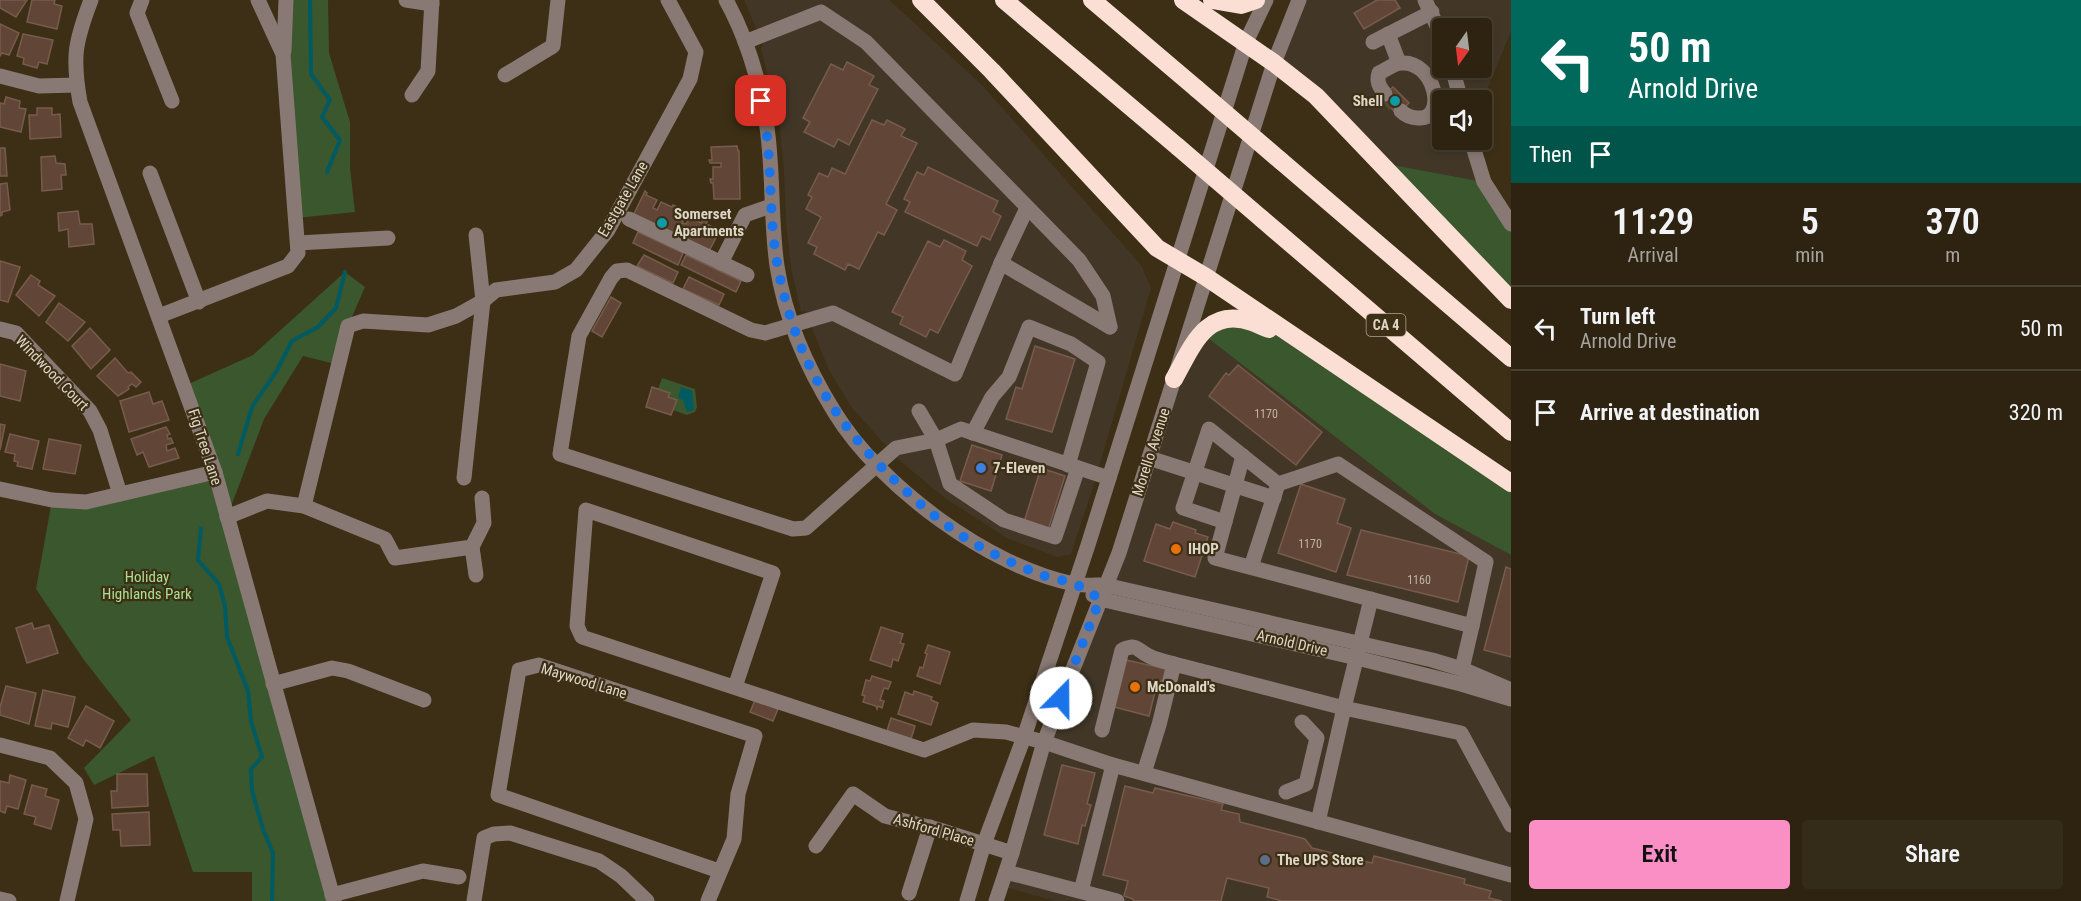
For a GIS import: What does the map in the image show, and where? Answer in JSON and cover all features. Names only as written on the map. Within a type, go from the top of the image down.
[{"type":"highway","points":[[921,0],[1016,96],[1157,248],[1206,277],[1511,483]]},
{"type":"highway","name":"CA 4","points":[[1004,0],[1511,432]]},
{"type":"highway","points":[[1092,0],[1511,357]]},
{"type":"highway","points":[[1183,0],[1246,42],[1316,96],[1511,300]]},
{"type":"highway","points":[[1212,0],[1242,5],[1256,0]]},
{"type":"highway","points":[[1174,379],[1200,332],[1213,323],[1232,319],[1250,321],[1297,339]]},
{"type":"street","name":"Fig Tree Lane","points":[[91,0],[78,35],[74,64],[80,102],[215,472],[333,898]]},
{"type":"street","points":[[142,0],[137,13],[172,101]]},
{"type":"street","points":[[258,0],[283,54]]},
{"type":"street","points":[[159,316],[288,266],[298,254],[283,54],[286,0]]},
{"type":"street","points":[[406,0],[432,2],[428,71],[412,95]]},
{"type":"street","points":[[505,75],[553,46],[558,0]]},
{"type":"street","name":"Eastgate Lane","points":[[304,506],[348,326],[363,321],[428,325],[456,316],[483,301],[496,290],[555,282],[576,270],[608,230],[690,80],[696,52],[668,0]]},
{"type":"street","name":"Arnold Drive","points":[[726,0],[745,42],[766,121],[777,267],[792,325],[805,357],[836,414],[878,466],[925,509],[970,541],[1042,575],[1511,699]]},
{"type":"street","points":[[967,901],[984,844],[1024,737],[1075,584],[1246,42],[1266,0]]},
{"type":"street","name":"Morello Avenue","points":[[996,901],[1044,742],[1119,553],[1274,63],[1299,0]]},
{"type":"street","points":[[1373,42],[1428,6]]},
{"type":"street","points":[[745,42],[821,12],[866,42],[1079,260],[1103,296],[1110,327],[1001,263]]},
{"type":"street","points":[[1388,34],[1399,63]]},
{"type":"street","points":[[1385,94],[1377,80],[1379,73],[1399,63],[1417,65],[1429,77],[1435,102],[1433,111],[1427,117],[1411,117],[1401,111]]},
{"type":"street","points":[[0,76],[39,86],[77,85]]},
{"type":"street","points":[[1474,150],[1484,182],[1511,225]]},
{"type":"street","points":[[150,173],[199,302]]},
{"type":"street","points":[[721,263],[745,215],[771,206]]},
{"type":"street","points":[[1027,208],[1001,263],[955,374],[833,313],[765,333],[751,330],[627,270],[617,271],[579,336],[560,454],[793,529],[806,528],[896,448],[936,440],[961,429],[1109,478]]},
{"type":"street","points":[[629,219],[747,275]]},
{"type":"street","points":[[464,478],[483,301],[476,235]]},
{"type":"street","points":[[298,243],[388,238]]},
{"type":"street","points":[[919,411],[936,440],[950,483],[1004,520],[1055,537],[1098,362],[1071,344],[1029,327],[1009,377],[992,397],[973,433]]},
{"type":"street","name":"Windwood Court","points":[[0,329],[16,333],[90,411],[100,430],[120,494]]},
{"type":"street","points":[[1225,522],[1183,508],[1209,429],[1243,456],[1276,491]]},
{"type":"street","points":[[1243,456],[1215,558],[1472,626]]},
{"type":"street","points":[[1149,458],[1235,485],[1276,491],[1338,464],[1486,562],[1462,669]]},
{"type":"street","points":[[0,489],[52,500],[86,502],[215,472]]},
{"type":"street","points":[[1251,567],[1276,491]]},
{"type":"street","points":[[476,575],[472,547],[484,523],[482,498]]},
{"type":"street","points":[[227,517],[267,501],[304,506],[385,539],[395,558],[472,547]]},
{"type":"street","points":[[735,687],[773,573],[586,510],[577,626],[582,637],[924,750],[973,730],[1006,732],[1113,765],[1511,875]]},
{"type":"street","name":"Arnold Drive","points":[[1103,592],[1361,642],[1462,669],[1511,690]]},
{"type":"street","points":[[1318,822],[1371,599]]},
{"type":"street","points":[[1102,730],[1122,650],[1131,646],[1147,655],[1174,664],[1344,708],[1461,733],[1511,825]]},
{"type":"street","points":[[1144,773],[1174,664]]},
{"type":"street","name":"Maywood Lane","points":[[708,901],[734,839],[738,794],[755,736],[538,665],[519,670],[498,795],[719,871]]},
{"type":"street","points":[[273,684],[332,668],[348,671],[424,700]]},
{"type":"street","points":[[1286,792],[1306,784],[1317,738],[1302,723]]},
{"type":"street","points":[[0,745],[50,758],[76,783],[86,819],[67,901]]},
{"type":"street","points":[[1081,891],[1113,765]]},
{"type":"street","name":"Ashford Place","points":[[816,846],[853,795],[885,816],[930,827],[1012,853]]},
{"type":"street","points":[[909,894],[930,827]]},
{"type":"street","points":[[474,901],[484,838],[494,834],[510,833],[598,861],[621,876],[647,901]]},
{"type":"street","points":[[333,898],[423,871],[459,876]]},
{"type":"street","points":[[1006,872],[1117,901]]},
{"type":"street","points":[[0,899],[9,901]]},
{"type":"shaded area","points":[[744,0],[889,0],[982,85],[1141,265],[1151,288],[1094,484],[1071,554],[1057,557],[1007,538],[946,499],[899,460],[852,408],[829,370],[805,311],[801,312],[791,267],[779,119],[761,49],[763,45]]},
{"type":"shaded area","points":[[1299,0],[1511,0],[1511,31],[1487,90],[1432,90],[1432,150],[1474,150],[1484,182],[1382,163],[1274,63]]},
{"type":"shaded area","points":[[1200,332],[1435,514],[1511,555],[1511,690],[1462,669],[1105,585],[1174,379]]},
{"type":"shaded area","points":[[1100,599],[1511,699],[1511,901],[1055,901],[1001,886]]},
{"type":"green space","points":[[286,0],[328,0],[329,53],[350,122],[350,168],[355,212],[296,218]]},
{"type":"green space","points":[[1382,163],[1484,182],[1511,224],[1511,300]]},
{"type":"green space","name":"Holiday Highlands Park","points":[[345,272],[365,287],[348,326],[339,365],[303,356],[264,419],[227,517],[334,901],[252,901],[252,872],[193,872],[154,756],[94,785],[84,768],[131,720],[84,660],[36,589],[52,500],[86,502],[214,472],[184,386],[253,355]]},
{"type":"green space","points":[[1213,323],[1266,328],[1511,483],[1511,555],[1435,514],[1200,332]]},
{"type":"green space","points":[[662,378],[695,389],[697,407],[695,412],[687,415],[673,410],[676,400],[668,397],[669,393],[658,389]]},
{"type":"water","points":[[681,387],[692,391],[694,410],[687,412],[683,400],[678,397]]},
{"type":"building","points":[[0,0],[27,0],[16,17],[0,8]]},
{"type":"building","points":[[32,0],[55,0],[54,4],[62,6],[57,29],[27,22]]},
{"type":"building","points":[[1377,0],[1395,0],[1400,8],[1364,29],[1354,13]]},
{"type":"building","points":[[0,24],[19,33],[9,55],[2,53],[0,56]]},
{"type":"building","points":[[23,34],[53,40],[47,64],[39,62],[37,68],[23,64],[24,58],[17,56]]},
{"type":"building","points":[[847,62],[874,76],[869,85],[878,89],[849,145],[838,139],[834,147],[804,132],[810,122],[803,118],[831,64],[843,70]]},
{"type":"building","name":"Shell","points":[[1393,87],[1409,103],[1397,114],[1381,98]]},
{"type":"building","points":[[6,97],[20,101],[19,108],[26,109],[21,132],[0,127],[0,103],[4,104]]},
{"type":"building","points":[[37,108],[52,108],[52,115],[60,114],[61,137],[30,139],[29,115],[37,115]]},
{"type":"building","points":[[872,120],[884,125],[887,120],[905,129],[901,136],[917,143],[886,204],[897,210],[884,235],[878,232],[859,269],[848,264],[845,270],[814,254],[817,247],[808,243],[821,217],[806,209],[812,197],[808,195],[819,173],[828,177],[832,168],[845,174]]},
{"type":"building","points":[[737,146],[740,199],[714,199],[713,183],[710,179],[713,179],[713,167],[721,167],[721,163],[710,163],[709,160],[712,160],[711,147]]},
{"type":"building","points":[[0,148],[5,148],[7,176],[0,176]]},
{"type":"building","points":[[55,156],[56,163],[65,164],[66,175],[61,175],[62,189],[42,191],[41,157]]},
{"type":"building","points":[[928,167],[998,201],[993,212],[1001,216],[990,240],[982,236],[977,246],[905,212],[910,202],[904,199],[917,172],[924,175]]},
{"type":"building","points":[[7,183],[10,210],[2,212],[0,216],[0,184]]},
{"type":"building","name":"Somerset Apartments","points":[[645,191],[646,195],[657,200],[653,208],[657,210],[661,202],[672,207],[673,205],[677,207],[676,210],[686,215],[682,223],[686,224],[690,217],[701,223],[703,220],[707,222],[706,224],[720,230],[707,255],[632,218]]},
{"type":"building","points":[[78,211],[80,224],[92,224],[94,244],[69,247],[68,229],[59,231],[58,213]]},
{"type":"building","points":[[638,232],[683,253],[678,265],[633,243]]},
{"type":"building","points":[[944,240],[966,251],[962,260],[972,266],[938,333],[930,329],[926,337],[900,324],[903,317],[892,312],[928,241],[940,247]]},
{"type":"building","points":[[644,255],[678,272],[673,283],[637,266]]},
{"type":"building","points":[[686,255],[741,281],[736,292],[681,265]]},
{"type":"building","points":[[0,261],[20,267],[8,302],[0,300]]},
{"type":"building","points":[[31,275],[40,281],[38,285],[55,296],[39,316],[16,295]]},
{"type":"building","points":[[689,277],[724,294],[719,305],[683,289]]},
{"type":"building","points":[[611,297],[621,303],[602,337],[592,331]]},
{"type":"building","points":[[59,303],[85,322],[68,341],[46,322]]},
{"type":"building","points":[[90,328],[110,350],[91,369],[72,346]]},
{"type":"building","points":[[1035,346],[1075,359],[1052,432],[1006,419],[1016,387],[1022,389]]},
{"type":"building","points":[[115,358],[128,373],[131,372],[141,382],[136,387],[132,384],[128,387],[129,389],[118,396],[97,376]]},
{"type":"building","points":[[0,364],[26,371],[20,401],[0,396]]},
{"type":"building","points":[[1238,365],[1322,432],[1296,465],[1209,396],[1226,373],[1229,375]]},
{"type":"building","points":[[652,387],[670,393],[668,397],[677,400],[671,415],[646,407]]},
{"type":"building","points":[[149,392],[153,404],[162,401],[169,420],[129,432],[120,401]]},
{"type":"building","points":[[0,424],[5,425],[0,450]]},
{"type":"building","points":[[166,427],[170,434],[167,435],[168,439],[171,438],[173,443],[166,445],[167,451],[175,448],[179,458],[149,467],[143,452],[137,455],[131,439]]},
{"type":"building","points":[[10,434],[39,441],[32,469],[17,466],[18,462],[14,461],[15,454],[5,452]]},
{"type":"building","points":[[49,439],[81,445],[75,474],[43,469]]},
{"type":"building","name":"7-Eleven","points":[[972,445],[1002,455],[991,491],[960,481]]},
{"type":"building","name":"7-Eleven","points":[[1041,468],[1065,476],[1048,530],[1024,522]]},
{"type":"building","points":[[1301,484],[1345,499],[1337,523],[1351,528],[1336,572],[1278,553]]},
{"type":"building","name":"IHOP","points":[[1173,522],[1208,537],[1195,577],[1144,561],[1156,524],[1170,529]]},
{"type":"building","points":[[1361,530],[1469,556],[1458,602],[1347,575]]},
{"type":"building","points":[[1506,567],[1511,569],[1511,657],[1484,650]]},
{"type":"building","points":[[32,623],[34,629],[49,625],[58,653],[27,663],[16,628]]},
{"type":"building","points":[[881,627],[903,634],[900,643],[904,644],[898,661],[893,659],[891,667],[870,660]]},
{"type":"building","points":[[928,645],[950,652],[940,684],[917,676],[920,667],[923,668]]},
{"type":"building","name":"McDonald's","points":[[1126,660],[1167,669],[1163,682],[1158,680],[1149,716],[1114,707]]},
{"type":"building","points":[[872,676],[891,682],[888,689],[884,688],[880,700],[884,701],[882,708],[878,706],[877,709],[876,706],[863,702],[865,696],[862,695],[866,680],[870,681]]},
{"type":"building","points":[[6,686],[36,693],[29,724],[0,715]]},
{"type":"building","points":[[43,690],[75,697],[68,727],[52,723],[51,729],[35,726]]},
{"type":"building","points":[[914,691],[932,697],[931,700],[938,703],[931,725],[898,714],[905,692],[913,695]]},
{"type":"building","points":[[755,700],[778,709],[773,721],[750,712]]},
{"type":"building","points":[[86,706],[114,721],[100,748],[86,740],[83,746],[68,738]]},
{"type":"building","points":[[891,718],[915,726],[911,739],[887,731]]},
{"type":"building","points":[[1062,765],[1095,773],[1087,804],[1091,805],[1085,826],[1082,825],[1078,844],[1044,835]]},
{"type":"building","points":[[117,774],[147,774],[148,806],[112,808],[111,791],[117,791]]},
{"type":"building","points":[[10,775],[26,780],[18,809],[7,806],[5,813],[0,811],[0,781],[9,783]]},
{"type":"building","points":[[32,785],[47,789],[45,796],[59,800],[51,829],[34,824],[36,817],[24,814]]},
{"type":"building","points":[[1125,786],[1153,793],[1155,788],[1223,804],[1221,810],[1239,814],[1240,822],[1305,839],[1312,848],[1372,863],[1374,856],[1465,879],[1464,884],[1491,891],[1489,898],[1502,901],[1282,901],[1267,897],[1269,888],[1227,878],[1221,901],[1133,901],[1124,896],[1128,881],[1103,875]]},
{"type":"building","points":[[149,812],[150,845],[121,846],[120,830],[113,830],[112,814]]},
{"type":"waterway","points":[[310,0],[311,74],[330,100],[322,117],[340,140],[327,172]]},
{"type":"waterway","points":[[238,454],[252,407],[276,372],[292,341],[318,327],[336,308],[345,272]]},
{"type":"waterway","points":[[201,528],[198,560],[219,584],[225,606],[227,637],[248,691],[251,721],[262,757],[251,769],[252,791],[273,853],[272,901]]},
{"type":"tunnel","points":[[1385,94],[1401,111]]},
{"type":"place","name":"Shell","points":[[1395,101]]},
{"type":"place","name":"Somerset Apartments","points":[[662,223]]},
{"type":"place","name":"7-Eleven","points":[[981,468]]},
{"type":"place","name":"IHOP","points":[[1176,549]]},
{"type":"place","name":"McDonald's","points":[[1135,687]]},
{"type":"place","name":"The UPS Store","points":[[1265,860]]},
{"type":"route","points":[[761,101],[766,121],[769,153],[772,225],[783,294],[805,357],[836,414],[878,466],[925,509],[970,541],[1042,575],[1075,584],[1100,599],[1061,698]]}]
